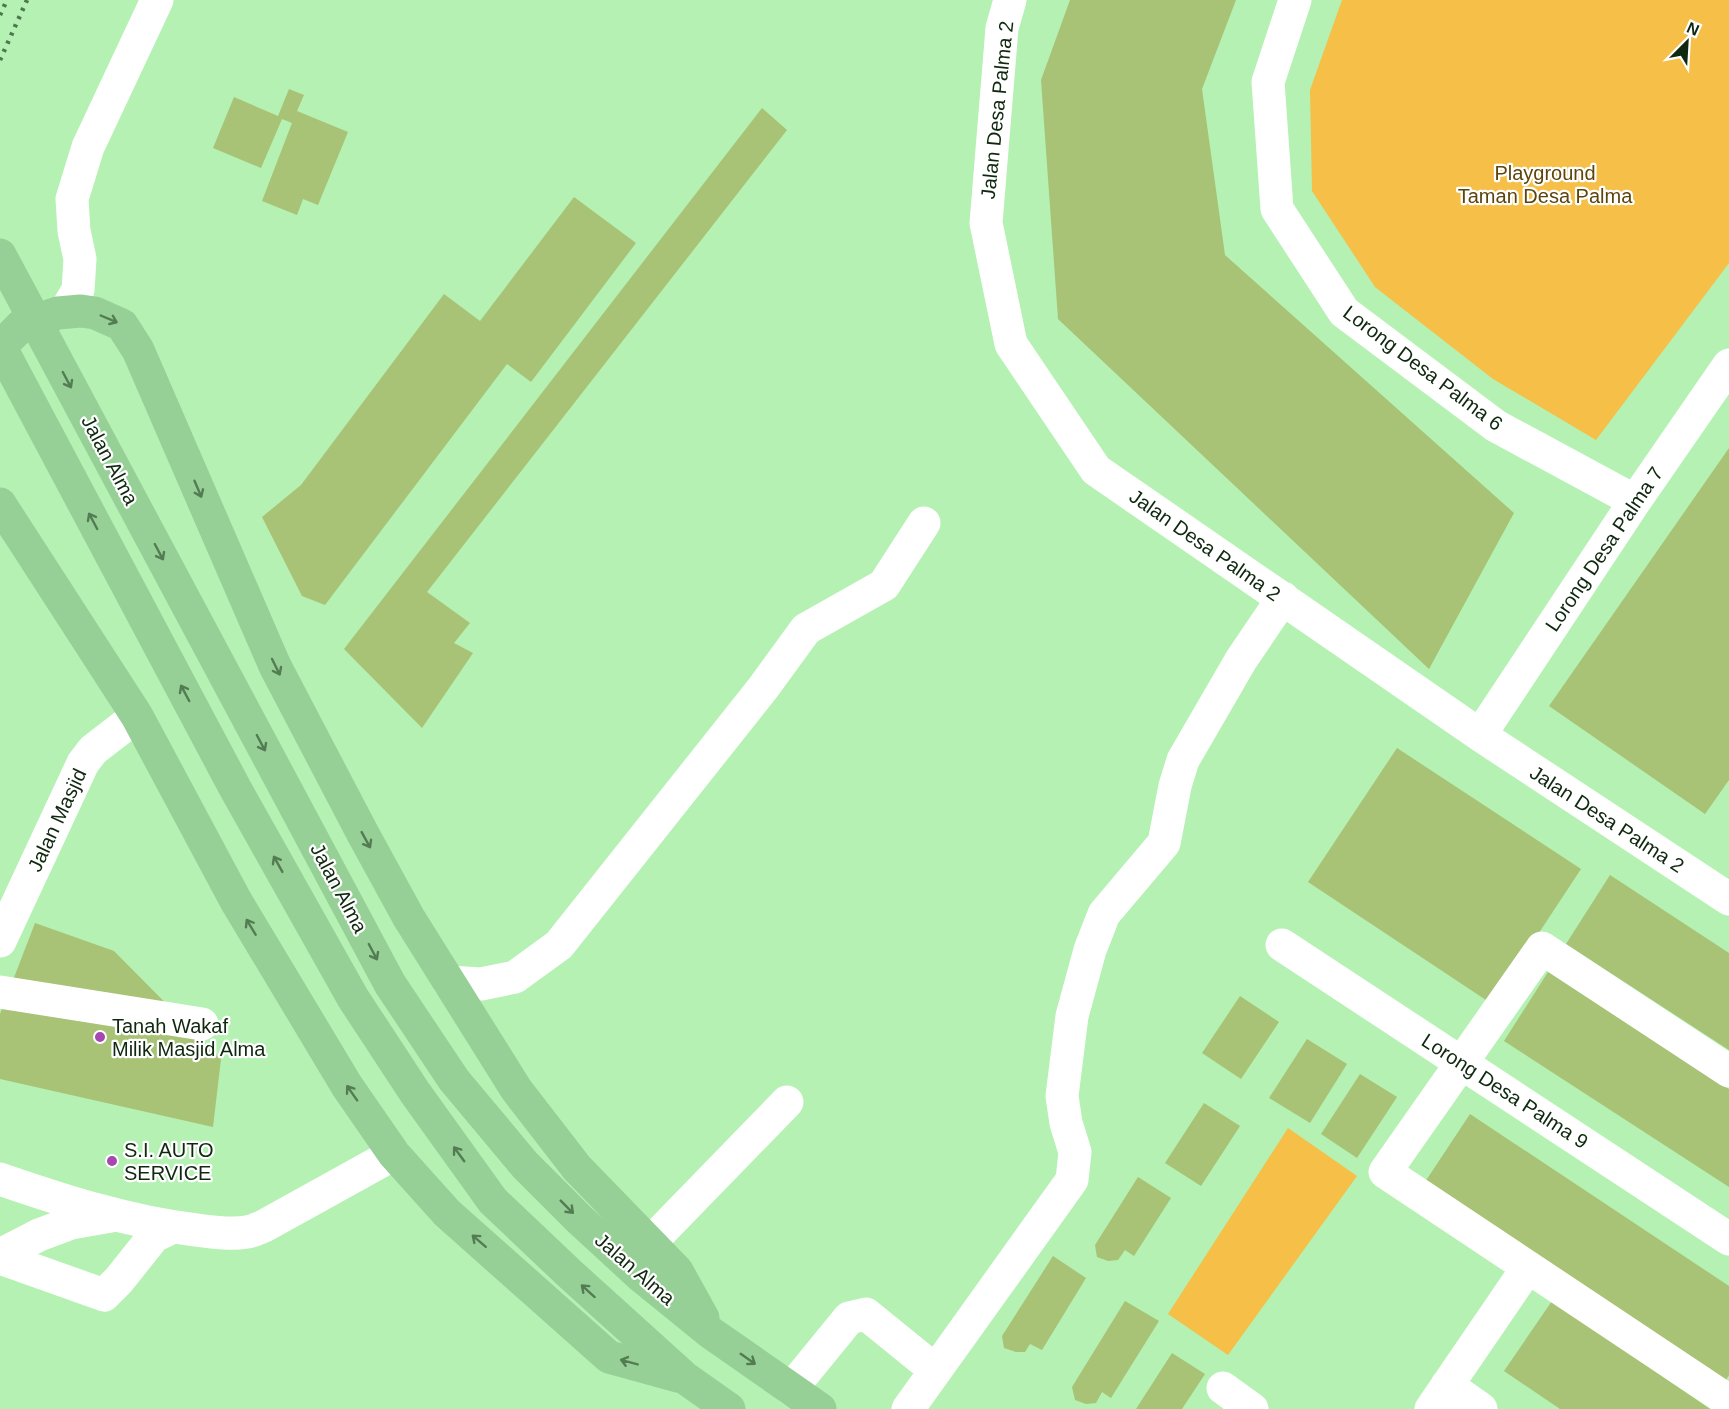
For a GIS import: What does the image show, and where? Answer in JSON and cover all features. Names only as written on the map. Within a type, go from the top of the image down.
[{"type":"main road","name":"Jalan Alma","points":[[0,255],[390,984],[454,1080],[525,1165],[642,1277],[711,1333],[820,1409]]},
{"type":"main road","points":[[0,346],[22,325],[58,313],[81,311],[94,313],[122,325],[138,350],[275,666],[410,918],[516,1089],[577,1168],[677,1271],[711,1333]]},
{"type":"main road","name":"Jalan Alma","points":[[0,346],[230,777],[353,998],[414,1090],[493,1202],[685,1378],[729,1409]]},
{"type":"main road","points":[[0,504],[136,716],[236,902],[347,1086],[394,1154],[447,1213],[609,1357],[685,1378]]},
{"type":"street","points":[[65,312],[78,290],[80,259],[74,231],[72,200],[88,147],[157,0]]},
{"type":"street","name":"Jalan Desa Palma 2","points":[[1010,0],[1002,28],[986,223],[1011,344],[1096,470],[1480,735],[1728,895]]},
{"type":"street","name":"Lorong Desa Palma 6","points":[[1295,0],[1268,82],[1277,209],[1344,312],[1496,426],[1635,501]]},
{"type":"street","name":"Lorong Desa Palma 7","points":[[1480,735],[1635,501],[1729,365]]},
{"type":"street","points":[[449,982],[481,984],[515,977],[559,945],[763,688],[806,629],[884,585],[924,523]]},
{"type":"street","points":[[908,1409],[1072,1180],[1075,1152],[1066,1123],[1062,1096],[1072,1016],[1090,950],[1104,914],[1164,843],[1175,786],[1183,760],[1241,660],[1283,598]]},
{"type":"street","name":"Jalan Masjid","points":[[0,941],[83,763],[93,750],[136,716]]},
{"type":"street","name":"Lorong Desa Palma 9","points":[[1282,945],[1729,1239]]},
{"type":"street","points":[[1729,1071],[1542,948],[1385,1172],[1729,1401]]},
{"type":"street","points":[[0,992],[202,1024]]},
{"type":"street","points":[[649,1244],[788,1102]]},
{"type":"street","points":[[0,1179],[118,1215],[173,1227],[228,1233],[247,1232],[264,1226],[394,1154]]},
{"type":"street","points":[[0,1257],[39,1235],[71,1223],[118,1215]]},
{"type":"street","points":[[0,1257],[104,1295],[154,1236],[173,1227]]},
{"type":"street","points":[[1480,1409],[1439,1397],[1528,1267]]},
{"type":"street","points":[[791,1389],[849,1318],[866,1314],[935,1370]]},
{"type":"street","points":[[1223,1388],[1252,1409]]},
{"type":"green space","name":"Playground Taman Desa Palma","points":[[1342,0],[1729,0],[1729,263],[1596,440],[1493,379],[1375,287],[1312,191],[1310,90]]},
{"type":"green space","points":[[1288,1128],[1357,1176],[1228,1355],[1168,1314]]},
{"type":"building","points":[[1070,0],[1236,0],[1202,89],[1225,255],[1514,513],[1429,669],[1058,319],[1041,80]]},
{"type":"building","points":[[289,89],[304,95],[297,111],[348,132],[318,205],[303,199],[297,215],[262,201],[292,123],[282,119],[261,168],[213,148],[234,97],[278,116]]},
{"type":"building","points":[[762,108],[787,130],[427,592],[470,623],[454,643],[473,653],[422,728],[344,649]]},
{"type":"building","points":[[574,197],[636,243],[531,382],[507,364],[325,605],[302,596],[262,517],[301,485],[444,294],[480,321]]},
{"type":"building","points":[[1729,448],[1729,780],[1705,814],[1549,706]]},
{"type":"building","points":[[1397,748],[1581,869],[1492,1004],[1308,882]]},
{"type":"building","points":[[1610,875],[1729,953],[1729,1050],[1566,944]]},
{"type":"building","name":"Tanah Wakaf Milik Masjid Alma","points":[[35,923],[114,951],[221,1059],[213,1127],[0,1079],[0,1014]]},
{"type":"building","points":[[1548,972],[1729,1089],[1729,1187],[1504,1041]]},
{"type":"building","points":[[1240,996],[1279,1022],[1241,1079],[1202,1053]]},
{"type":"building","points":[[1307,1039],[1347,1064],[1310,1123],[1269,1098]]},
{"type":"building","points":[[1360,1074],[1397,1097],[1357,1158],[1321,1134]]},
{"type":"building","points":[[1204,1103],[1240,1126],[1201,1186],[1165,1163]]},
{"type":"building","points":[[1470,1114],[1729,1286],[1729,1375],[1726,1380],[1425,1182]]},
{"type":"building","points":[[1138,1177],[1171,1198],[1134,1256],[1125,1250],[1118,1260],[1108,1261],[1097,1257],[1095,1245]]},
{"type":"building","points":[[1053,1256],[1086,1278],[1042,1350],[1030,1344],[1025,1352],[1004,1348],[1002,1336]]},
{"type":"building","points":[[1125,1301],[1159,1321],[1111,1398],[1102,1392],[1096,1403],[1086,1404],[1075,1400],[1072,1387]]},
{"type":"building","points":[[1552,1301],[1710,1409],[1560,1409],[1504,1371]]},
{"type":"building","points":[[1172,1353],[1205,1374],[1182,1409],[1136,1409]]},
{"type":"railway","points":[[0,15],[7,0]]},
{"type":"railway","points":[[0,60],[27,0]]},
{"type":"place","name":"Tanah Wakaf Milik Masjid Alma","points":[[100,1037]]},
{"type":"place","name":"S.I. AUTO SERVICE","points":[[112,1161]]}]
